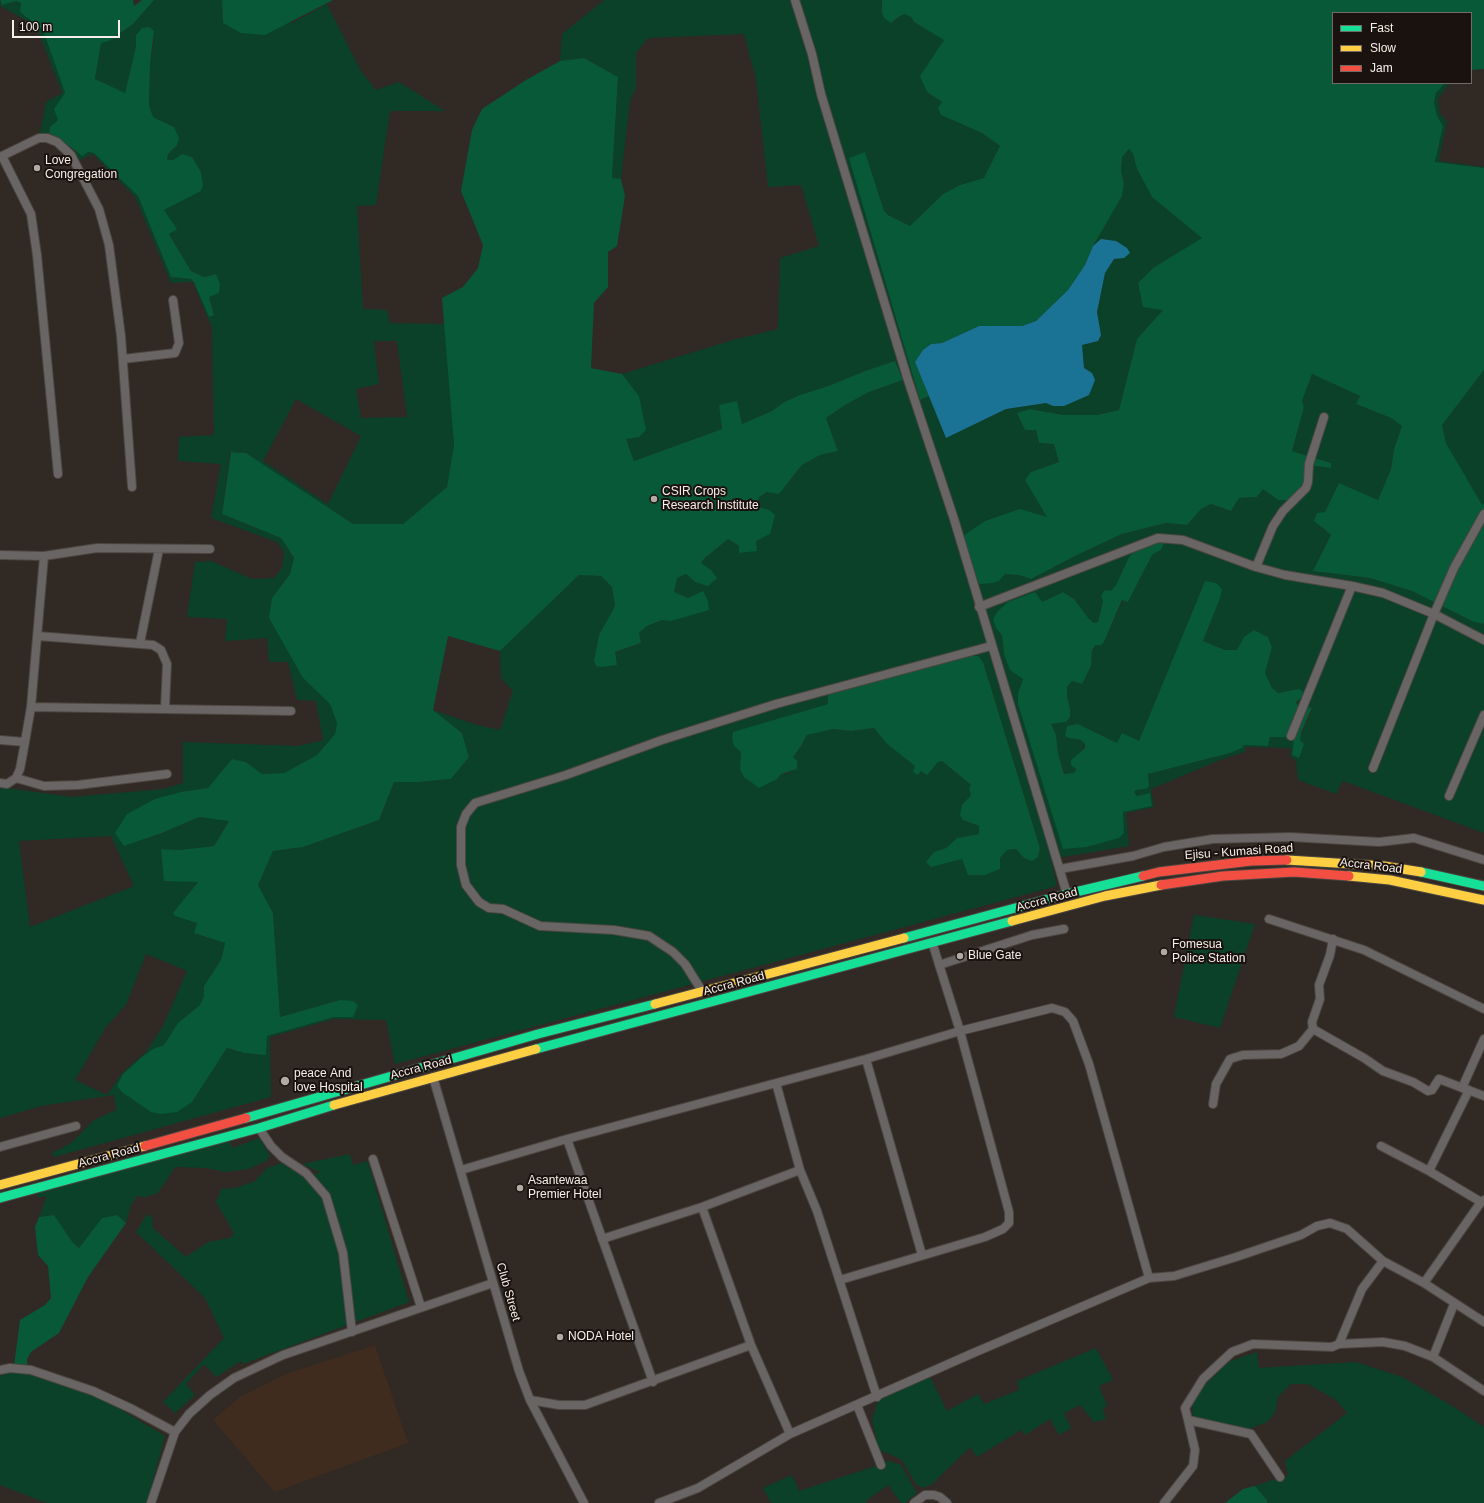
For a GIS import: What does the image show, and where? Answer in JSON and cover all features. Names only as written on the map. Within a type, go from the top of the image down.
[{"type":"highway","name":"Ejisu - Kumasi Road","points":[[1114,882],[1194,866],[1251,861],[1297,860],[1384,866],[1421,872],[1484,886]]},
{"type":"highway","name":"Accra Road","points":[[0,1198],[259,1128],[433,1077],[932,942],[1106,896],[1163,884],[1223,876],[1294,872],[1355,876],[1423,885],[1484,900]]},
{"type":"highway","name":"Accra Road","points":[[0,1185],[134,1149],[517,1040],[1114,882]]},
{"type":"street","points":[[795,0],[812,54],[821,94],[857,213],[907,377],[954,519],[979,607],[1067,894]]},
{"type":"street","points":[[58,474],[37,255],[31,214],[1,156],[39,138],[47,138],[57,142],[71,156],[99,209],[109,245],[123,359],[132,487]]},
{"type":"street","points":[[123,359],[175,353],[179,343],[173,300]]},
{"type":"street","points":[[1256,567],[1274,526],[1283,511],[1306,488],[1308,482],[1309,464],[1324,417]]},
{"type":"street","points":[[1373,768],[1434,614],[1454,568],[1484,514]]},
{"type":"street","points":[[979,607],[1158,538],[1183,540],[1256,567],[1285,575],[1352,586],[1383,593],[1434,614],[1484,640]]},
{"type":"street","points":[[0,555],[44,556],[84,549],[210,548]]},
{"type":"street","points":[[140,643],[158,549]]},
{"type":"street","points":[[0,783],[7,784],[16,778],[20,769],[31,707],[44,556]]},
{"type":"street","points":[[1291,736],[1352,586]]},
{"type":"street","points":[[38,636],[153,645],[161,650],[166,658],[165,708]]},
{"type":"street","points":[[702,991],[685,964],[673,952],[649,936],[614,930],[540,926],[503,909],[489,908],[479,902],[466,885],[461,865],[461,827],[466,814],[475,803],[566,775],[662,740],[776,704],[991,646]]},
{"type":"street","points":[[31,707],[291,711]]},
{"type":"street","points":[[1449,796],[1484,715]]},
{"type":"street","points":[[0,740],[25,742]]},
{"type":"street","points":[[16,778],[44,786],[82,785],[167,774]]},
{"type":"street","points":[[1060,869],[1132,856],[1164,847],[1213,840],[1290,837],[1378,842],[1414,838],[1484,860]]},
{"type":"street","points":[[1269,919],[1364,950],[1484,1009]]},
{"type":"street","points":[[939,965],[1032,935],[1064,929]]},
{"type":"street","points":[[1213,1104],[1216,1084],[1230,1059],[1243,1055],[1281,1054],[1299,1046],[1313,1029],[1312,1022],[1320,999],[1319,984],[1330,955],[1332,939]]},
{"type":"street","points":[[840,1280],[985,1238],[1003,1229],[1009,1223],[1009,1212],[960,1031],[932,942]]},
{"type":"street","points":[[461,1170],[567,1139],[866,1059],[960,1031],[1052,1008],[1065,1012],[1073,1021],[1089,1064],[1149,1278]]},
{"type":"street","points":[[1313,1029],[1364,1058],[1383,1071],[1412,1082],[1428,1091],[1432,1090],[1439,1079],[1484,1096]]},
{"type":"street","points":[[1429,1171],[1465,1089],[1484,1038]]},
{"type":"street","points":[[866,1059],[922,1255]]},
{"type":"street","name":"Club Street","points":[[433,1077],[518,1371],[530,1400],[584,1503]]},
{"type":"street","points":[[776,1083],[800,1170],[817,1212],[877,1397]]},
{"type":"street","points":[[0,1147],[76,1126]]},
{"type":"street","points":[[259,1128],[271,1146],[282,1157],[306,1173],[316,1182],[326,1196],[343,1253],[352,1332]]},
{"type":"street","points":[[567,1139],[653,1382]]},
{"type":"street","points":[[1381,1146],[1482,1201],[1424,1284]]},
{"type":"street","points":[[373,1159],[421,1307]]},
{"type":"street","points":[[602,1239],[702,1207],[769,1183],[800,1170]]},
{"type":"street","points":[[702,1207],[751,1345],[790,1434]]},
{"type":"street","points":[[659,1503],[698,1488],[790,1434],[877,1397],[971,1354],[1149,1278],[1174,1276],[1236,1257],[1301,1235],[1317,1226],[1330,1224],[1347,1229],[1383,1261],[1424,1284],[1484,1322]]},
{"type":"street","points":[[1339,1344],[1362,1289],[1383,1261]]},
{"type":"street","points":[[151,1503],[158,1478],[176,1432],[189,1414],[210,1395],[234,1378],[282,1355],[493,1283]]},
{"type":"street","points":[[1433,1357],[1454,1304]]},
{"type":"street","points":[[1164,1503],[1193,1466],[1195,1450],[1185,1408],[1203,1379],[1232,1352],[1253,1344],[1332,1347],[1339,1344],[1383,1342],[1405,1346],[1433,1357],[1484,1391]]},
{"type":"street","points":[[530,1400],[559,1405],[585,1405],[653,1382],[751,1345]]},
{"type":"street","points":[[0,1370],[10,1368],[31,1370],[93,1391],[176,1432]]},
{"type":"street","points":[[857,1405],[881,1464]]},
{"type":"street","points":[[1188,1420],[1251,1434],[1280,1477]]},
{"type":"street","points":[[914,1503],[925,1496],[934,1495],[940,1497],[947,1503]]},
{"type":"shaded area","points":[[375,1345],[408,1443],[275,1492],[213,1420],[240,1397],[286,1374]]},
{"type":"green space","points":[[0,0],[133,0],[134,6],[142,0],[154,0],[133,24],[109,41],[101,43],[95,79],[125,93],[136,46],[136,35],[142,28],[149,27],[154,31],[150,64],[149,105],[153,117],[174,127],[179,138],[177,145],[168,154],[167,160],[173,160],[182,154],[192,157],[201,172],[203,185],[201,191],[164,210],[177,229],[169,234],[191,271],[204,277],[216,274],[220,284],[219,293],[209,297],[214,315],[209,317],[194,282],[191,279],[171,277],[138,196],[94,153],[88,152],[82,156],[59,138],[49,133],[50,127],[58,120],[54,109],[65,93],[43,30],[20,12],[21,3],[16,1],[2,5]]},
{"type":"green space","points":[[154,0],[222,0],[223,23],[292,23],[327,4],[361,71],[376,90],[399,82],[445,111],[390,111],[376,205],[357,206],[363,309],[387,310],[390,323],[445,324],[454,446],[447,487],[403,524],[353,524],[246,453],[230,452],[222,514],[281,538],[294,559],[290,574],[272,598],[303,678],[330,704],[337,723],[335,734],[317,755],[284,773],[262,774],[246,762],[232,759],[208,788],[181,792],[124,846],[162,833],[199,817],[229,820],[214,846],[179,850],[161,849],[198,882],[187,895],[197,923],[195,933],[225,943],[221,960],[204,986],[204,996],[200,1005],[178,1023],[164,1045],[153,1049],[143,1056],[123,1074],[192,1102],[227,1048],[244,1053],[266,1054],[267,1036],[334,1017],[353,1017],[340,1000],[280,1017],[273,913],[258,885],[273,851],[303,847],[379,820],[394,782],[419,782],[451,779],[469,757],[462,733],[433,710],[477,725],[500,730],[513,691],[501,678],[500,651],[579,575],[601,576],[612,587],[615,606],[599,635],[594,661],[641,643],[639,633],[647,626],[662,620],[671,621],[688,598],[674,592],[676,578],[686,574],[695,582],[711,570],[701,564],[705,558],[728,539],[739,546],[756,541],[770,534],[769,510],[757,505],[759,497],[791,480],[802,465],[820,455],[838,451],[826,418],[845,405],[869,392],[903,380],[895,361],[800,395],[784,402],[772,411],[742,424],[720,404],[722,429],[634,461],[626,439],[639,396],[622,374],[733,340],[778,329],[780,258],[819,246],[801,185],[768,187],[756,79],[744,34],[648,38],[636,53],[636,88],[630,101],[621,179],[612,179],[618,77],[584,58],[560,61],[562,34],[604,0],[882,0],[881,3],[894,22],[900,16],[905,14],[911,17],[914,22],[945,40],[927,92],[942,102],[941,115],[982,133],[1000,146],[984,178],[960,185],[943,194],[910,226],[888,215],[884,211],[865,152],[910,366],[920,400],[929,396],[946,438],[1006,409],[1046,403],[1053,406],[1092,373],[1084,368],[1082,345],[1098,341],[1101,335],[1097,312],[1105,273],[1114,259],[1124,258],[1101,239],[1093,246],[1124,183],[1121,171],[1122,157],[1129,149],[1133,154],[1137,169],[1152,197],[1203,238],[1153,268],[1138,283],[1140,290],[1164,309],[1137,339],[1119,410],[1097,415],[1063,415],[1030,409],[1039,443],[1054,444],[1059,462],[1031,472],[1048,517],[999,581],[1005,574],[1019,575],[1031,579],[1122,534],[1166,523],[1187,525],[1201,508],[1211,504],[1231,511],[1239,498],[1257,497],[1263,489],[1278,500],[1306,469],[1316,466],[1331,468],[1331,463],[1292,451],[1304,407],[1302,401],[1312,374],[1360,396],[1356,404],[1391,418],[1402,426],[1394,449],[1391,469],[1378,501],[1339,483],[1325,512],[1321,528],[1331,535],[1313,571],[1370,578],[1412,591],[1474,622],[1484,624],[1484,833],[1343,781],[1336,794],[1298,780],[1296,761],[1290,755],[1291,748],[1246,747],[1245,752],[1220,760],[1151,789],[1154,807],[1126,813],[1129,846],[1051,859],[1057,886],[395,1064],[386,1020],[334,1019],[270,1037],[271,1097],[54,1157],[52,1152],[59,1150],[72,1142],[94,1120],[116,1110],[114,1095],[41,1106],[0,1118],[0,787],[72,797],[163,789],[183,783],[183,742],[299,746],[323,740],[316,701],[297,700],[288,662],[269,662],[267,638],[225,641],[227,619],[187,617],[195,562],[211,561],[252,579],[274,578],[282,568],[284,552],[277,542],[211,518],[221,464],[178,461],[179,437],[214,435],[212,328],[193,282],[171,283],[135,197],[93,154],[80,160],[59,140],[40,133],[46,102],[62,93],[36,26],[0,6],[0,2],[2,5],[16,1],[21,3],[20,12],[43,30],[65,93],[58,120],[50,127],[49,133],[59,138],[77,153],[94,152],[138,196],[171,277],[191,279],[195,282],[209,317],[214,315],[209,297],[213,274],[204,277],[191,271],[169,233],[176,229],[163,210],[200,191],[203,185],[201,172],[182,154],[173,160],[167,160],[168,154],[177,145],[174,127],[153,117],[149,105],[150,64],[154,40],[149,27],[142,28],[136,35],[136,46],[125,94],[95,79],[101,42],[109,41],[133,24]],"holes":[[[374,341],[397,341],[407,417],[361,418],[356,389],[379,384]],[[296,399],[361,436],[328,504],[263,461]],[[1162,540],[1164,543],[1161,550],[1152,555],[1128,602],[1123,600],[1104,642],[1096,645],[1092,650],[1091,666],[1081,684],[1072,681],[1067,687],[1067,697],[1070,708],[1066,722],[1051,724],[1056,735],[1058,753],[1065,774],[1074,773],[1085,744],[1081,740],[1066,736],[1067,726],[1078,724],[1117,743],[1139,741],[1205,581],[1210,625],[1203,641],[1225,650],[1237,650],[1244,637],[1254,630],[1268,637],[1272,647],[1265,673],[1272,688],[1277,693],[1298,689],[1297,705],[1312,708],[1292,755],[1294,737],[1270,737],[1268,746],[1244,745],[1230,753],[1148,774],[1149,786],[1146,789],[1136,790],[1134,792],[1137,796],[1143,795],[1123,812],[1124,833],[1087,847],[1018,693],[1023,679],[1004,654],[1002,635],[1042,602],[1063,592],[1074,599],[1089,619],[1095,623],[1098,622],[1103,601],[1116,585],[1129,557]],[[983,662],[1040,848],[1038,857],[1024,858],[1016,849],[1007,850],[1000,858],[962,859],[934,852],[946,848],[957,838],[979,834],[979,826],[963,820],[962,805],[971,795],[971,785],[942,761],[938,762],[927,774],[921,771],[918,775],[916,766],[886,743],[874,728],[851,731],[833,729],[807,735],[793,757],[790,773],[781,774],[777,779],[740,769],[741,752],[785,717],[828,704],[828,695]],[[111,836],[134,886],[30,927],[19,841]],[[146,954],[187,971],[163,1026],[146,1052],[122,1073],[107,1095],[75,1080],[106,1027],[126,1005]]]},
{"type":"green space","points":[[222,0],[333,0],[265,35],[241,33],[223,23]]},
{"type":"green space","points":[[882,0],[1484,0],[1484,69],[1472,70],[1472,12],[1332,12],[1332,84],[1444,84],[1436,93],[1434,102],[1437,116],[1443,126],[1435,162],[1484,168],[1484,370],[1442,425],[1446,443],[1482,505],[1484,503],[1484,624],[1474,622],[1412,591],[1370,578],[1313,571],[1331,535],[1314,521],[1317,513],[1325,512],[1339,483],[1378,500],[1391,469],[1394,449],[1402,426],[1391,418],[1356,404],[1360,396],[1312,374],[1302,401],[1304,407],[1292,451],[1331,463],[1331,468],[1316,466],[1306,469],[1303,485],[1291,500],[1278,500],[1263,489],[1257,497],[1239,498],[1231,511],[1211,504],[1201,509],[1187,525],[1166,523],[1122,534],[1031,579],[1019,575],[1005,574],[999,581],[979,584],[963,536],[985,521],[1020,509],[1047,517],[1025,480],[1031,472],[1059,462],[1054,444],[1039,443],[1036,430],[1025,430],[1017,413],[1030,409],[1063,415],[1097,415],[1119,410],[1137,339],[1163,310],[1143,307],[1138,283],[1153,268],[1202,238],[1152,197],[1137,169],[1133,154],[1129,149],[1122,157],[1121,171],[1124,183],[1122,196],[1093,246],[1085,265],[1068,290],[1036,321],[1022,326],[979,326],[942,343],[931,344],[923,350],[915,362],[929,396],[920,400],[849,158],[865,152],[884,211],[888,215],[910,226],[943,194],[960,185],[984,178],[1000,146],[982,133],[941,115],[938,108],[942,102],[927,92],[920,76],[944,40],[914,22],[911,17],[905,14],[891,23],[884,18],[882,13]]},
{"type":"green space","points":[[584,58],[618,77],[612,178],[621,179],[625,196],[617,246],[608,252],[608,287],[594,303],[591,368],[622,374],[639,396],[646,430],[639,437],[626,439],[634,461],[722,429],[719,405],[737,401],[742,424],[772,411],[784,402],[800,395],[895,361],[903,380],[869,392],[845,405],[826,418],[838,451],[820,455],[802,465],[779,494],[767,492],[759,497],[757,504],[759,507],[769,510],[775,515],[770,534],[756,541],[757,551],[739,553],[739,546],[728,539],[701,563],[711,570],[717,578],[708,586],[695,582],[686,574],[677,578],[674,592],[688,598],[703,591],[708,601],[709,610],[671,621],[662,620],[647,626],[639,633],[641,643],[615,652],[617,665],[602,667],[596,666],[594,661],[599,635],[615,606],[612,587],[601,576],[579,575],[500,651],[448,636],[433,710],[462,733],[469,757],[451,779],[419,782],[394,782],[379,820],[303,847],[273,851],[258,885],[273,913],[280,1017],[340,1000],[353,1001],[358,1005],[353,1017],[334,1017],[267,1036],[266,1055],[244,1053],[227,1048],[192,1102],[177,1112],[161,1114],[151,1112],[122,1092],[117,1086],[123,1074],[143,1056],[153,1049],[164,1045],[178,1023],[200,1005],[204,996],[204,986],[221,960],[225,943],[194,933],[197,923],[175,916],[173,913],[198,882],[164,881],[161,849],[179,850],[214,846],[229,821],[199,817],[162,833],[124,846],[115,833],[127,814],[155,799],[181,792],[208,788],[232,759],[246,762],[262,774],[284,773],[317,755],[335,734],[337,723],[330,704],[303,678],[269,618],[272,598],[290,574],[294,558],[281,538],[222,514],[231,452],[246,453],[353,524],[403,524],[447,487],[454,445],[442,298],[463,287],[478,268],[483,245],[461,191],[472,130],[482,109],[526,80],[560,61]]},
{"type":"green space","points":[[1444,84],[1449,84],[1438,99],[1440,114],[1447,121],[1439,161],[1484,168],[1435,162],[1443,126],[1437,116],[1434,102],[1436,93]]},
{"type":"green space","points":[[1484,370],[1484,503],[1482,506],[1446,443],[1442,425]]},
{"type":"green space","points":[[1162,540],[1164,543],[1161,550],[1152,555],[1128,602],[1122,600],[1104,642],[1101,645],[1096,645],[1092,650],[1091,666],[1082,684],[1072,681],[1067,687],[1070,717],[1066,722],[1051,724],[1056,735],[1058,753],[1064,774],[1074,773],[1076,769],[1071,765],[1071,760],[1085,748],[1085,744],[1081,740],[1065,736],[1067,726],[1078,724],[1117,743],[1122,733],[1139,741],[1205,581],[1216,583],[1222,589],[1220,598],[1203,641],[1225,650],[1237,650],[1244,637],[1254,630],[1268,637],[1272,647],[1265,673],[1272,688],[1278,693],[1298,689],[1303,691],[1302,697],[1296,702],[1297,705],[1312,708],[1301,733],[1300,740],[1304,744],[1299,758],[1292,755],[1294,737],[1270,737],[1268,746],[1244,745],[1242,748],[1230,753],[1148,774],[1149,786],[1146,789],[1136,790],[1134,792],[1137,796],[1150,793],[1152,806],[1123,812],[1124,833],[1119,838],[1087,847],[1063,849],[1018,704],[1018,693],[1023,679],[1010,670],[1004,654],[1002,635],[996,628],[993,619],[998,611],[1008,602],[1035,592],[1042,602],[1063,592],[1074,599],[1089,619],[1094,623],[1098,622],[1103,601],[1101,596],[1105,590],[1111,591],[1116,585],[1129,557],[1138,548]]},
{"type":"green space","points":[[971,656],[978,656],[983,662],[1040,848],[1038,857],[1032,861],[1024,858],[1016,849],[1007,850],[1000,858],[1000,869],[985,875],[968,875],[962,859],[931,867],[926,862],[934,852],[946,848],[957,838],[979,834],[979,826],[963,820],[960,815],[962,805],[971,795],[969,788],[971,785],[942,761],[938,762],[927,775],[921,771],[918,775],[913,772],[915,766],[886,743],[874,728],[851,731],[833,729],[807,735],[793,757],[797,761],[797,769],[781,774],[777,779],[759,788],[744,777],[740,769],[741,752],[734,746],[732,739],[733,732],[828,704],[828,695],[831,693]]},
{"type":"green space","points":[[1194,915],[1255,924],[1220,1028],[1174,1017]]},
{"type":"green space","points":[[260,1138],[270,1156],[266,1161],[248,1169],[225,1172],[206,1168],[175,1167],[158,1193],[146,1197],[137,1196],[131,1205],[126,1223],[117,1215],[102,1218],[79,1248],[73,1243],[54,1215],[39,1217],[46,1198],[45,1196],[38,1198],[37,1191],[229,1139],[232,1148]]},
{"type":"green space","points":[[350,1154],[353,1165],[368,1161],[409,1302],[243,1364],[241,1361],[216,1377],[204,1364],[186,1384],[195,1395],[175,1413],[163,1402],[224,1338],[205,1298],[136,1232],[147,1214],[152,1217],[153,1228],[186,1257],[208,1242],[230,1238],[234,1233],[216,1202],[221,1189],[235,1188],[255,1181],[267,1168],[282,1163],[305,1178],[320,1172],[302,1164]]},
{"type":"green space","points":[[54,1215],[73,1243],[79,1248],[102,1218],[117,1215],[126,1223],[88,1277],[59,1333],[31,1352],[27,1359],[27,1366],[14,1366],[20,1320],[45,1305],[51,1298],[48,1266],[38,1255],[35,1227],[39,1217]]},
{"type":"green space","points":[[1096,1348],[1113,1380],[1099,1386],[1107,1405],[1103,1409],[1106,1419],[1094,1422],[1080,1405],[1064,1413],[1071,1428],[1059,1435],[1050,1419],[1025,1435],[1021,1430],[977,1457],[970,1447],[932,1484],[923,1488],[916,1484],[901,1459],[879,1450],[872,1419],[878,1401],[902,1388],[930,1377],[947,1411],[978,1394],[984,1404],[1019,1390],[1017,1381]]},
{"type":"green space","points":[[1257,1352],[1259,1368],[1356,1362],[1402,1377],[1454,1407],[1484,1427],[1484,1503],[1267,1503],[1267,1500],[1255,1486],[1288,1475],[1285,1461],[1347,1413],[1336,1400],[1308,1384],[1291,1384],[1278,1397],[1275,1413],[1267,1422],[1249,1429],[1193,1419],[1192,1403],[1206,1384],[1228,1362]]},
{"type":"green space","points":[[13,1372],[30,1373],[93,1393],[165,1436],[147,1503],[47,1503],[0,1485],[0,1376]]},
{"type":"green space","points":[[889,1461],[901,1465],[917,1493],[905,1503],[901,1503],[888,1485],[866,1501],[867,1503],[771,1503],[763,1488],[792,1475],[799,1491],[876,1466],[878,1469],[884,1462]]},
{"type":"green space","points":[[1255,1486],[1267,1500],[1267,1503],[1225,1503],[1243,1489]]},
{"type":"water","points":[[1101,239],[1116,241],[1127,248],[1130,253],[1124,258],[1114,259],[1105,273],[1097,312],[1101,335],[1098,341],[1082,345],[1084,368],[1092,373],[1095,380],[1089,395],[1064,406],[1053,406],[1046,403],[1006,409],[946,438],[915,362],[923,350],[931,344],[942,343],[979,326],[1022,326],[1036,321],[1068,290],[1085,265],[1093,246]]},
{"type":"traffic: fast","points":[[1421,872],[1484,886]]},
{"type":"traffic: fast","points":[[904,938],[1067,894],[1143,876]]},
{"type":"traffic: fast","points":[[536,1049],[1012,921]]},
{"type":"traffic: fast","points":[[246,1118],[538,1034],[655,1004]]},
{"type":"traffic: fast","points":[[0,1198],[259,1128],[334,1105]]},
{"type":"traffic: slow","points":[[1287,860],[1384,866],[1421,872]]},
{"type":"traffic: slow","points":[[1349,876],[1390,880],[1484,900]]},
{"type":"traffic: slow","points":[[1012,921],[1105,896],[1161,885]]},
{"type":"traffic: slow","points":[[655,1004],[904,938]]},
{"type":"traffic: slow","points":[[334,1105],[536,1049]]},
{"type":"traffic: slow","points":[[0,1185],[145,1146]]},
{"type":"traffic: jam","points":[[1143,876],[1159,872],[1251,861],[1287,860]]},
{"type":"traffic: jam","points":[[1161,885],[1223,876],[1294,872],[1349,876]]},
{"type":"traffic: jam","points":[[145,1146],[246,1118]]},
{"type":"place","name":"Love Congregation","points":[[37,168]]},
{"type":"place","name":"CSIR Crops Research Institute","points":[[654,499]]},
{"type":"place","name":"Fomesua Police Station","points":[[1164,952]]},
{"type":"place","name":"Blue Gate","points":[[960,956]]},
{"type":"place","name":"peace And love Hospital","points":[[285,1081]]},
{"type":"place","name":"Asantewaa Premier Hotel","points":[[520,1188]]},
{"type":"place","name":"NODA Hotel","points":[[560,1337]]}]
